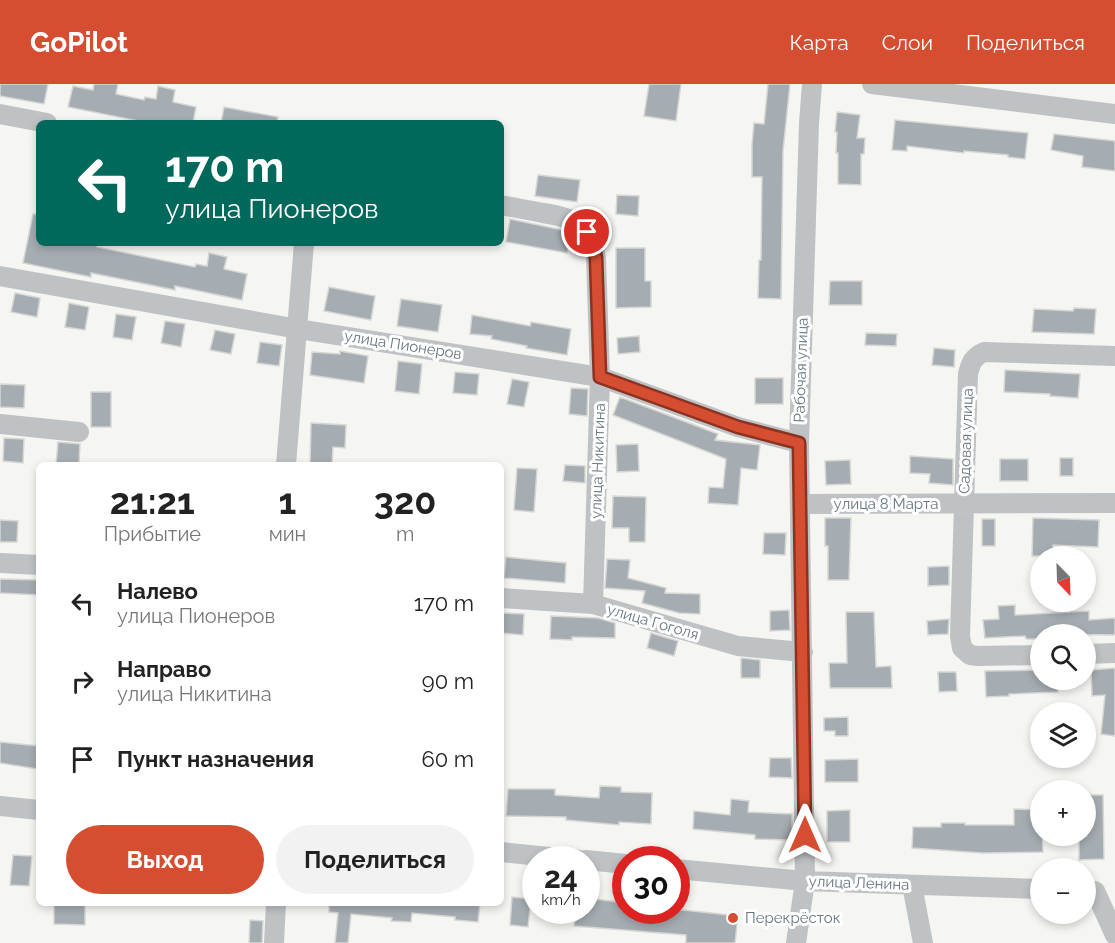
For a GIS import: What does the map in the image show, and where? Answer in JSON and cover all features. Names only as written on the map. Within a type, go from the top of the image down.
[{"type":"street","name":"Рабочая улица","points":[[796,943],[805,880],[799,443],[812,84]]},
{"type":"street","points":[[872,84],[1115,114]]},
{"type":"street","points":[[0,114],[36,121]]},
{"type":"street","name":"улица Никитина","points":[[504,206],[569,217],[580,224],[593,243],[596,258],[600,377],[593,604]]},
{"type":"street","points":[[286,462],[304,246]]},
{"type":"street","name":"улица Пионеров","points":[[0,276],[298,329],[600,377],[738,427],[799,443]]},
{"type":"street","name":"Садовая улица","points":[[1030,655],[978,656],[964,652],[960,642],[968,374],[971,361],[984,352],[1115,356]]},
{"type":"street","points":[[0,424],[80,432]]},
{"type":"street","name":"улица 8 Марта","points":[[800,504],[1115,503]]},
{"type":"street","points":[[0,563],[36,566]]},
{"type":"street","name":"улица Гоголя","points":[[504,598],[593,604],[738,646],[803,652]]},
{"type":"street","points":[[1096,654],[1115,653]]},
{"type":"street","points":[[0,806],[36,810]]},
{"type":"street","points":[[504,852],[522,854]]},
{"type":"street","name":"улица Ленина","points":[[690,870],[805,880],[1030,890]]},
{"type":"street","points":[[912,885],[923,943]]},
{"type":"street","points":[[1096,891],[1115,892]]},
{"type":"street","points":[[1096,902],[1115,935]]},
{"type":"street","points":[[274,943],[276,906]]},
{"type":"building","points":[[0,84],[48,84],[44,104],[0,96]]},
{"type":"building","points":[[94,84],[118,84],[116,94],[144,100],[145,97],[156,99],[158,86],[175,90],[173,102],[196,107],[194,120],[134,120],[68,107],[73,86],[93,90]]},
{"type":"building","points":[[649,84],[681,84],[676,121],[644,116]]},
{"type":"building","points":[[768,84],[790,84],[783,151],[781,299],[758,298],[762,177],[752,177],[752,144],[754,123],[764,124]]},
{"type":"building","points":[[224,107],[278,117],[278,120],[222,120]]},
{"type":"building","points":[[837,112],[860,115],[857,138],[865,138],[864,154],[861,154],[861,185],[838,184],[837,132],[835,132]]},
{"type":"building","points":[[895,120],[1028,133],[1025,159],[1008,157],[1008,155],[964,151],[964,153],[907,146],[907,151],[892,150]]},
{"type":"building","points":[[1054,134],[1115,141],[1115,171],[1082,167],[1083,156],[1051,150]]},
{"type":"building","points":[[538,175],[580,180],[577,202],[535,196]]},
{"type":"building","points":[[617,195],[639,196],[638,216],[616,214]]},
{"type":"building","points":[[33,214],[36,214],[36,246],[97,246],[195,267],[196,264],[207,266],[209,253],[227,257],[224,269],[247,274],[242,300],[175,286],[175,290],[91,273],[91,277],[23,263]]},
{"type":"building","points":[[510,219],[567,231],[571,234],[567,253],[506,242]]},
{"type":"building","points":[[616,248],[645,248],[645,281],[651,281],[651,307],[616,308]]},
{"type":"building","points":[[830,281],[862,281],[862,305],[829,305]]},
{"type":"building","points":[[329,287],[375,296],[371,320],[324,311]]},
{"type":"building","points":[[15,293],[40,298],[37,317],[11,312]]},
{"type":"building","points":[[401,299],[442,305],[438,332],[397,326]]},
{"type":"building","points":[[69,303],[89,307],[85,330],[65,327]]},
{"type":"building","points":[[1074,308],[1096,309],[1094,334],[1032,332],[1034,309],[1073,311]]},
{"type":"building","points":[[116,314],[136,317],[132,340],[113,337]]},
{"type":"building","points":[[472,315],[530,326],[531,322],[571,329],[567,355],[526,348],[527,346],[491,339],[492,336],[470,334]]},
{"type":"building","points":[[165,321],[185,324],[181,347],[161,343]]},
{"type":"building","points":[[215,330],[235,334],[231,354],[210,350]]},
{"type":"building","points":[[866,333],[897,334],[896,346],[865,345]]},
{"type":"building","points":[[639,336],[640,352],[618,354],[617,338]]},
{"type":"building","points":[[260,342],[282,345],[279,366],[257,363]]},
{"type":"building","points":[[934,348],[955,350],[954,367],[932,365]]},
{"type":"building","points":[[340,351],[368,356],[364,383],[310,375],[312,352],[340,354]]},
{"type":"building","points":[[398,361],[422,364],[419,394],[395,391]]},
{"type":"building","points":[[1005,370],[1080,374],[1078,398],[1004,392]]},
{"type":"building","points":[[455,372],[479,374],[477,395],[453,393]]},
{"type":"building","points":[[755,378],[783,378],[783,404],[755,404]]},
{"type":"building","points":[[512,379],[529,382],[524,407],[507,404]]},
{"type":"building","points":[[0,384],[25,385],[24,408],[0,407]]},
{"type":"building","points":[[571,388],[588,389],[587,416],[569,414]]},
{"type":"building","points":[[91,392],[111,392],[111,427],[91,427]]},
{"type":"building","points":[[620,397],[718,434],[715,440],[760,445],[757,470],[741,468],[738,505],[708,503],[709,487],[723,488],[726,459],[613,415]]},
{"type":"building","points":[[311,423],[346,425],[345,448],[333,447],[332,462],[310,462]]},
{"type":"building","points":[[4,438],[24,439],[23,463],[3,461]]},
{"type":"building","points":[[58,442],[80,444],[79,462],[56,462]]},
{"type":"building","points":[[638,444],[639,471],[617,472],[616,445]]},
{"type":"building","points":[[910,456],[953,459],[953,485],[929,483],[930,474],[910,473]]},
{"type":"building","points":[[1060,458],[1073,458],[1073,476],[1060,476]]},
{"type":"building","points":[[1000,459],[1028,459],[1028,481],[1000,481]]},
{"type":"building","points":[[850,460],[851,484],[826,485],[825,461]]},
{"type":"building","points":[[565,465],[585,466],[585,483],[563,481]]},
{"type":"building","points":[[517,468],[537,469],[534,512],[514,510]]},
{"type":"building","points":[[613,496],[646,497],[645,542],[629,542],[629,528],[612,528]]},
{"type":"building","points":[[825,518],[851,518],[849,580],[828,580]]},
{"type":"building","points":[[1033,518],[1099,520],[1098,547],[1032,546]]},
{"type":"building","points":[[982,519],[995,519],[995,546],[982,546]]},
{"type":"building","points":[[0,520],[18,521],[17,542],[0,542]]},
{"type":"building","points":[[764,533],[786,533],[785,555],[763,554]]},
{"type":"building","points":[[506,557],[566,563],[565,583],[504,578]]},
{"type":"building","points":[[607,559],[630,560],[628,578],[666,588],[665,593],[700,594],[700,614],[679,613],[642,603],[645,591],[605,588]]},
{"type":"building","points":[[949,566],[949,585],[928,586],[928,567]]},
{"type":"building","points":[[0,579],[36,580],[36,595],[0,593]]},
{"type":"building","points":[[1015,605],[1015,615],[1089,612],[1089,620],[1115,618],[1115,635],[1096,635],[1096,624],[1030,624],[1030,639],[1026,639],[1025,636],[985,638],[983,620],[999,619],[998,606]]},
{"type":"building","points":[[789,610],[790,630],[770,631],[770,611]]},
{"type":"building","points":[[846,612],[874,612],[876,667],[891,666],[892,688],[830,688],[829,663],[847,663]]},
{"type":"building","points":[[504,613],[524,614],[523,635],[504,633]]},
{"type":"building","points":[[551,616],[598,618],[615,623],[615,638],[550,639]]},
{"type":"building","points":[[949,619],[948,634],[928,635],[927,621]]},
{"type":"building","points":[[651,633],[678,641],[674,656],[647,648]]},
{"type":"building","points":[[741,658],[760,660],[760,678],[741,678]]},
{"type":"building","points":[[1115,668],[1115,736],[1101,734],[1105,695],[1092,696],[1092,690],[1096,690],[1096,670]]},
{"type":"building","points":[[1030,670],[1030,690],[1058,690],[1058,692],[986,697],[985,671]]},
{"type":"building","points":[[938,672],[956,672],[957,691],[939,692]]},
{"type":"building","points":[[848,717],[848,736],[835,736],[835,731],[824,731],[824,718]]},
{"type":"building","points":[[0,742],[36,746],[36,769],[0,763]]},
{"type":"building","points":[[770,758],[791,758],[792,778],[769,777]]},
{"type":"building","points":[[858,759],[858,782],[825,782],[825,760]]},
{"type":"building","points":[[600,786],[621,787],[621,792],[652,793],[651,824],[619,822],[619,825],[566,820],[566,817],[506,816],[508,789],[555,789],[555,795],[599,798]]},
{"type":"building","points":[[1096,795],[1103,795],[1104,859],[1079,858],[1079,846],[1096,846]]},
{"type":"building","points":[[731,799],[749,801],[748,812],[792,814],[792,840],[755,839],[755,835],[693,829],[694,811],[730,815]]},
{"type":"building","points":[[1014,809],[1030,810],[1030,846],[1043,846],[1043,852],[983,853],[912,848],[913,827],[941,827],[941,823],[1014,825]]},
{"type":"building","points":[[850,810],[850,842],[827,842],[827,811]]},
{"type":"building","points":[[13,855],[32,856],[29,886],[10,885]]},
{"type":"building","points":[[512,897],[522,898],[522,924],[528,924],[528,927],[510,925]]},
{"type":"building","points":[[600,900],[612,901],[612,924],[690,924],[690,911],[738,916],[735,943],[686,943],[686,935],[574,926],[574,924],[600,924]]},
{"type":"building","points":[[54,906],[85,906],[85,925],[54,924]]},
{"type":"building","points":[[329,906],[480,906],[478,922],[455,920],[455,917],[412,913],[411,922],[351,914],[348,943],[335,943],[338,913],[329,912]]},
{"type":"building","points":[[250,920],[263,921],[262,943],[249,943]]},
{"type":"place","name":"Перекрёсток","points":[[733,918]]},
{"type":"route","points":[[587,232],[593,243],[596,258],[600,377],[738,427],[799,443],[805,835]]}]
